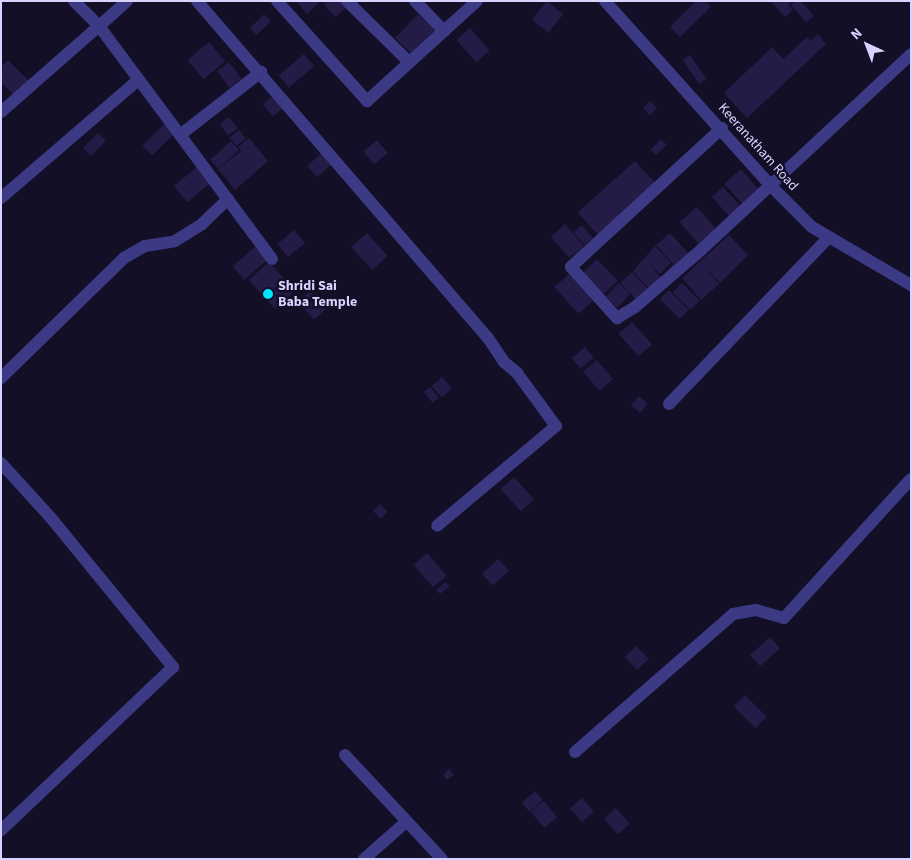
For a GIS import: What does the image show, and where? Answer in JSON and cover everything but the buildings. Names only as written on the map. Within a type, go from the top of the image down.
[{"type":"street","points":[[74,1],[98,26],[272,259]]},
{"type":"street","points":[[1,112],[127,1]]},
{"type":"street","points":[[197,1],[261,72],[488,338],[504,362],[517,373],[556,426],[437,526]]},
{"type":"street","points":[[277,1],[367,101],[477,1]]},
{"type":"street","points":[[346,1],[409,62]]},
{"type":"street","points":[[415,1],[444,31]]},
{"type":"street","name":"Keeranatham Road","points":[[605,1],[722,128],[769,184],[812,227],[911,285]]},
{"type":"street","points":[[722,128],[570,267],[617,318],[635,307],[701,250],[769,184],[911,54]]},
{"type":"street","points":[[180,135],[261,72]]},
{"type":"street","points":[[1,198],[138,80]]},
{"type":"street","points":[[1,378],[124,258],[145,246],[175,241],[202,224],[228,199]]},
{"type":"street","points":[[668,404],[829,237]]},
{"type":"street","points":[[1,463],[51,518],[173,667],[1,830]]},
{"type":"street","points":[[575,752],[733,614],[756,610],[784,618],[911,479]]},
{"type":"street","points":[[346,754],[406,822],[442,859]]},
{"type":"street","points":[[364,859],[406,822]]},
{"type":"place","name":"Shridi Sai Baba Temple","points":[[268,294]]}]
